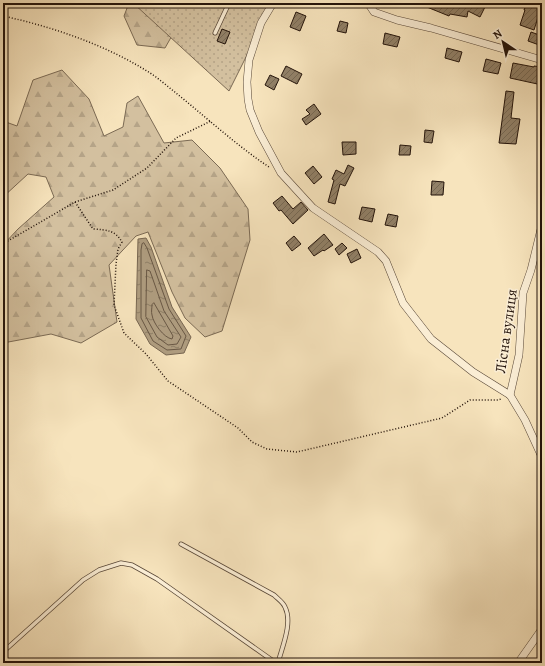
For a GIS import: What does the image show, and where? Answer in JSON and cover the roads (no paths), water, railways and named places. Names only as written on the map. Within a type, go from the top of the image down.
[{"type":"street","points":[[273,3],[261,23],[249,60],[247,82],[250,110],[259,132],[281,173],[313,208],[378,252],[386,261],[403,303],[431,340],[473,372],[510,395],[525,420],[542,457]]},
{"type":"street","points":[[368,3],[374,12],[396,20],[430,28],[542,60]]},
{"type":"street","name":"Лісна вулиця","points":[[510,395],[519,355],[523,293],[531,270],[542,225]]},
{"type":"street","points":[[518,663],[542,629]]},
{"type":"lane","points":[[215,33],[228,3]]},
{"type":"lane","points":[[3,652],[83,580],[99,570],[121,563],[132,565],[157,579],[277,663],[287,625],[287,613],[284,605],[274,595],[181,544]]},
{"type":"water","points":[[146,238],[151,247],[172,307],[191,337],[184,353],[166,355],[150,344],[136,319],[138,239]]}]
